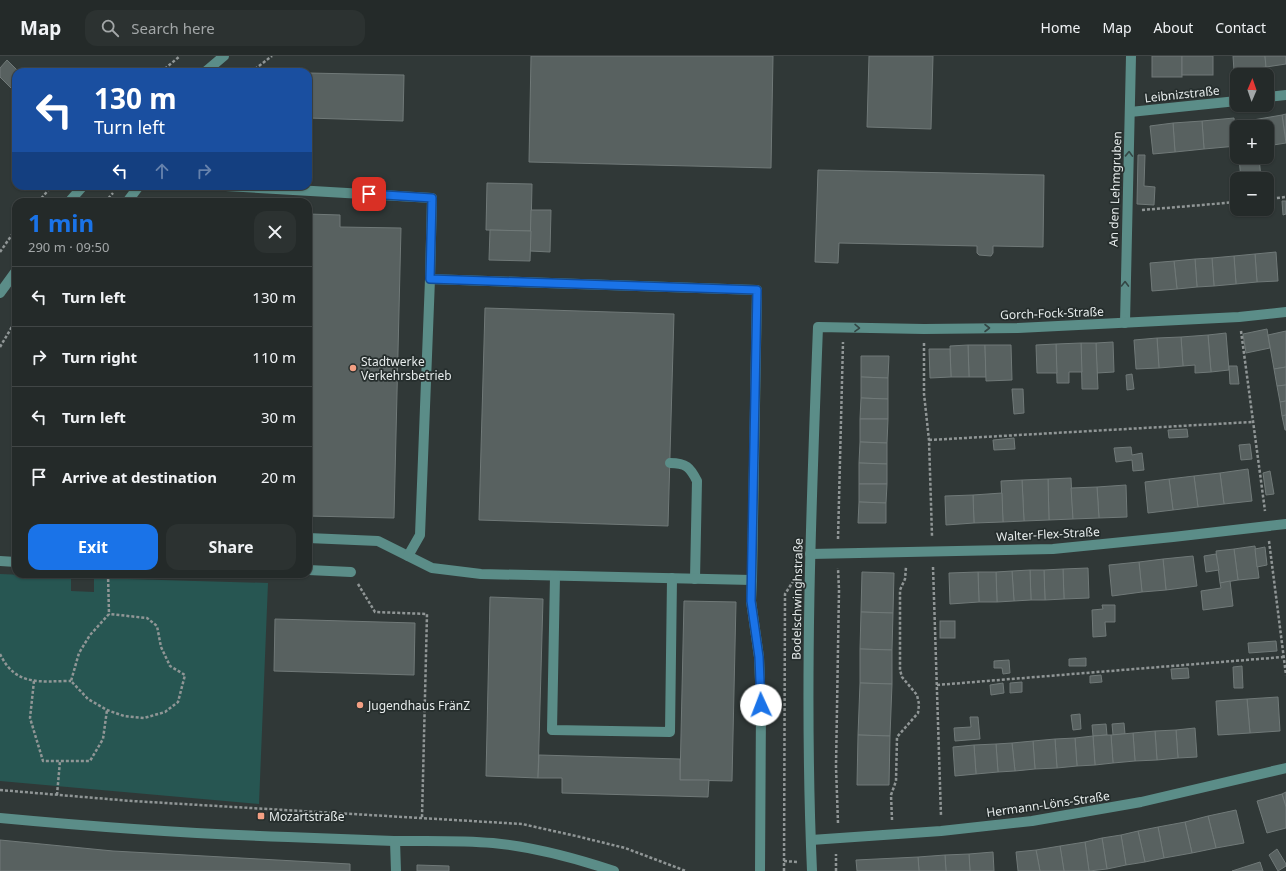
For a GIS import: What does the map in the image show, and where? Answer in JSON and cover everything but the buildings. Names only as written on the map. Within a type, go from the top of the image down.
[{"type":"street","points":[[210,68],[224,56]]},
{"type":"street","name":"An den Lehmgruben","points":[[1125,323],[1131,56]]},
{"type":"street","points":[[1274,96],[1286,95]]},
{"type":"street","name":"Leibnizstraße","points":[[1130,112],[1230,102]]},
{"type":"street","points":[[72,198],[80,190]]},
{"type":"street","points":[[295,190],[432,198],[420,534],[408,556]]},
{"type":"street","points":[[0,293],[12,276]]},
{"type":"street","points":[[430,279],[757,290],[751,601],[759,657],[761,705],[760,871]]},
{"type":"street","name":"Gorch-Fock-Straße","points":[[818,327],[924,329],[1018,328],[1239,317],[1286,312]]},
{"type":"street","name":"Bodelschwinghstraße","points":[[812,871],[808,701],[810,554],[818,327]]},
{"type":"street","points":[[670,463],[684,465],[692,471],[697,481],[695,579]]},
{"type":"street","name":"Walter-Flex-Straße","points":[[810,554],[1053,549],[1286,524]]},
{"type":"street","points":[[312,538],[378,541],[432,568],[481,574],[752,580]]},
{"type":"street","points":[[0,561],[12,562]]},
{"type":"street","points":[[312,570],[351,572]]},
{"type":"street","points":[[555,576],[552,730],[670,732],[672,578]]},
{"type":"street","name":"Hermann-Löns-Straße","points":[[811,840],[892,835],[1032,822],[1141,802],[1286,768]]},
{"type":"street","points":[[0,818],[86,826],[257,836],[395,841],[456,841],[494,844],[528,848],[578,859],[614,871]]},
{"type":"street","points":[[395,841],[396,871]]},
{"type":"path","points":[[166,68],[180,56]]},
{"type":"path","points":[[256,68],[272,56]]},
{"type":"path","points":[[42,198],[48,190]]},
{"type":"path","points":[[1274,198],[1286,197]]},
{"type":"path","points":[[1127,212],[1230,203]]},
{"type":"path","points":[[0,252],[12,235]]},
{"type":"path","points":[[1239,317],[1286,675]]},
{"type":"path","points":[[0,346],[12,326]]},
{"type":"path","points":[[836,838],[838,820],[836,767],[839,590],[838,554],[843,327]]},
{"type":"path","points":[[924,329],[924,394],[929,440],[941,831]]},
{"type":"path","points":[[929,440],[1252,422]]},
{"type":"path","points":[[892,835],[891,795],[896,782],[897,737],[918,713],[919,704],[917,695],[902,677],[900,670],[900,590],[905,580],[906,552]]},
{"type":"path","points":[[784,871],[785,594],[810,554]]},
{"type":"path","points":[[351,572],[374,612],[427,614],[422,818]]},
{"type":"path","points":[[71,681],[79,653],[90,635],[110,614],[108,578]]},
{"type":"path","points":[[0,654],[5,665],[21,678],[34,681],[71,681],[88,699],[107,710],[124,716],[144,718],[165,712],[178,702],[185,675],[170,666],[161,647],[157,626],[147,618],[110,614]]},
{"type":"path","points":[[937,685],[1283,657]]},
{"type":"path","points":[[34,681],[30,718],[43,761],[90,761],[103,738],[107,710]]},
{"type":"path","points":[[57,795],[60,761]]},
{"type":"path","points":[[0,790],[132,801],[522,824],[625,848],[686,871]]},
{"type":"path","points":[[784,861],[797,862]]},
{"type":"shaded area","points":[[0,574],[12,575],[12,578],[71,578],[71,591],[94,592],[94,578],[268,583],[259,804],[0,781]]},
{"type":"place","name":"Stadtwerke Verkehrsbetrieb","points":[[353,368]]},
{"type":"place","name":"Jugendhaus FränZ","points":[[360,705]]},
{"type":"place","name":"Mozartstraße","points":[[261,816]]},
{"type":"route","points":[[369,194],[432,198],[430,279],[757,290],[751,601],[759,657],[761,705]]}]
